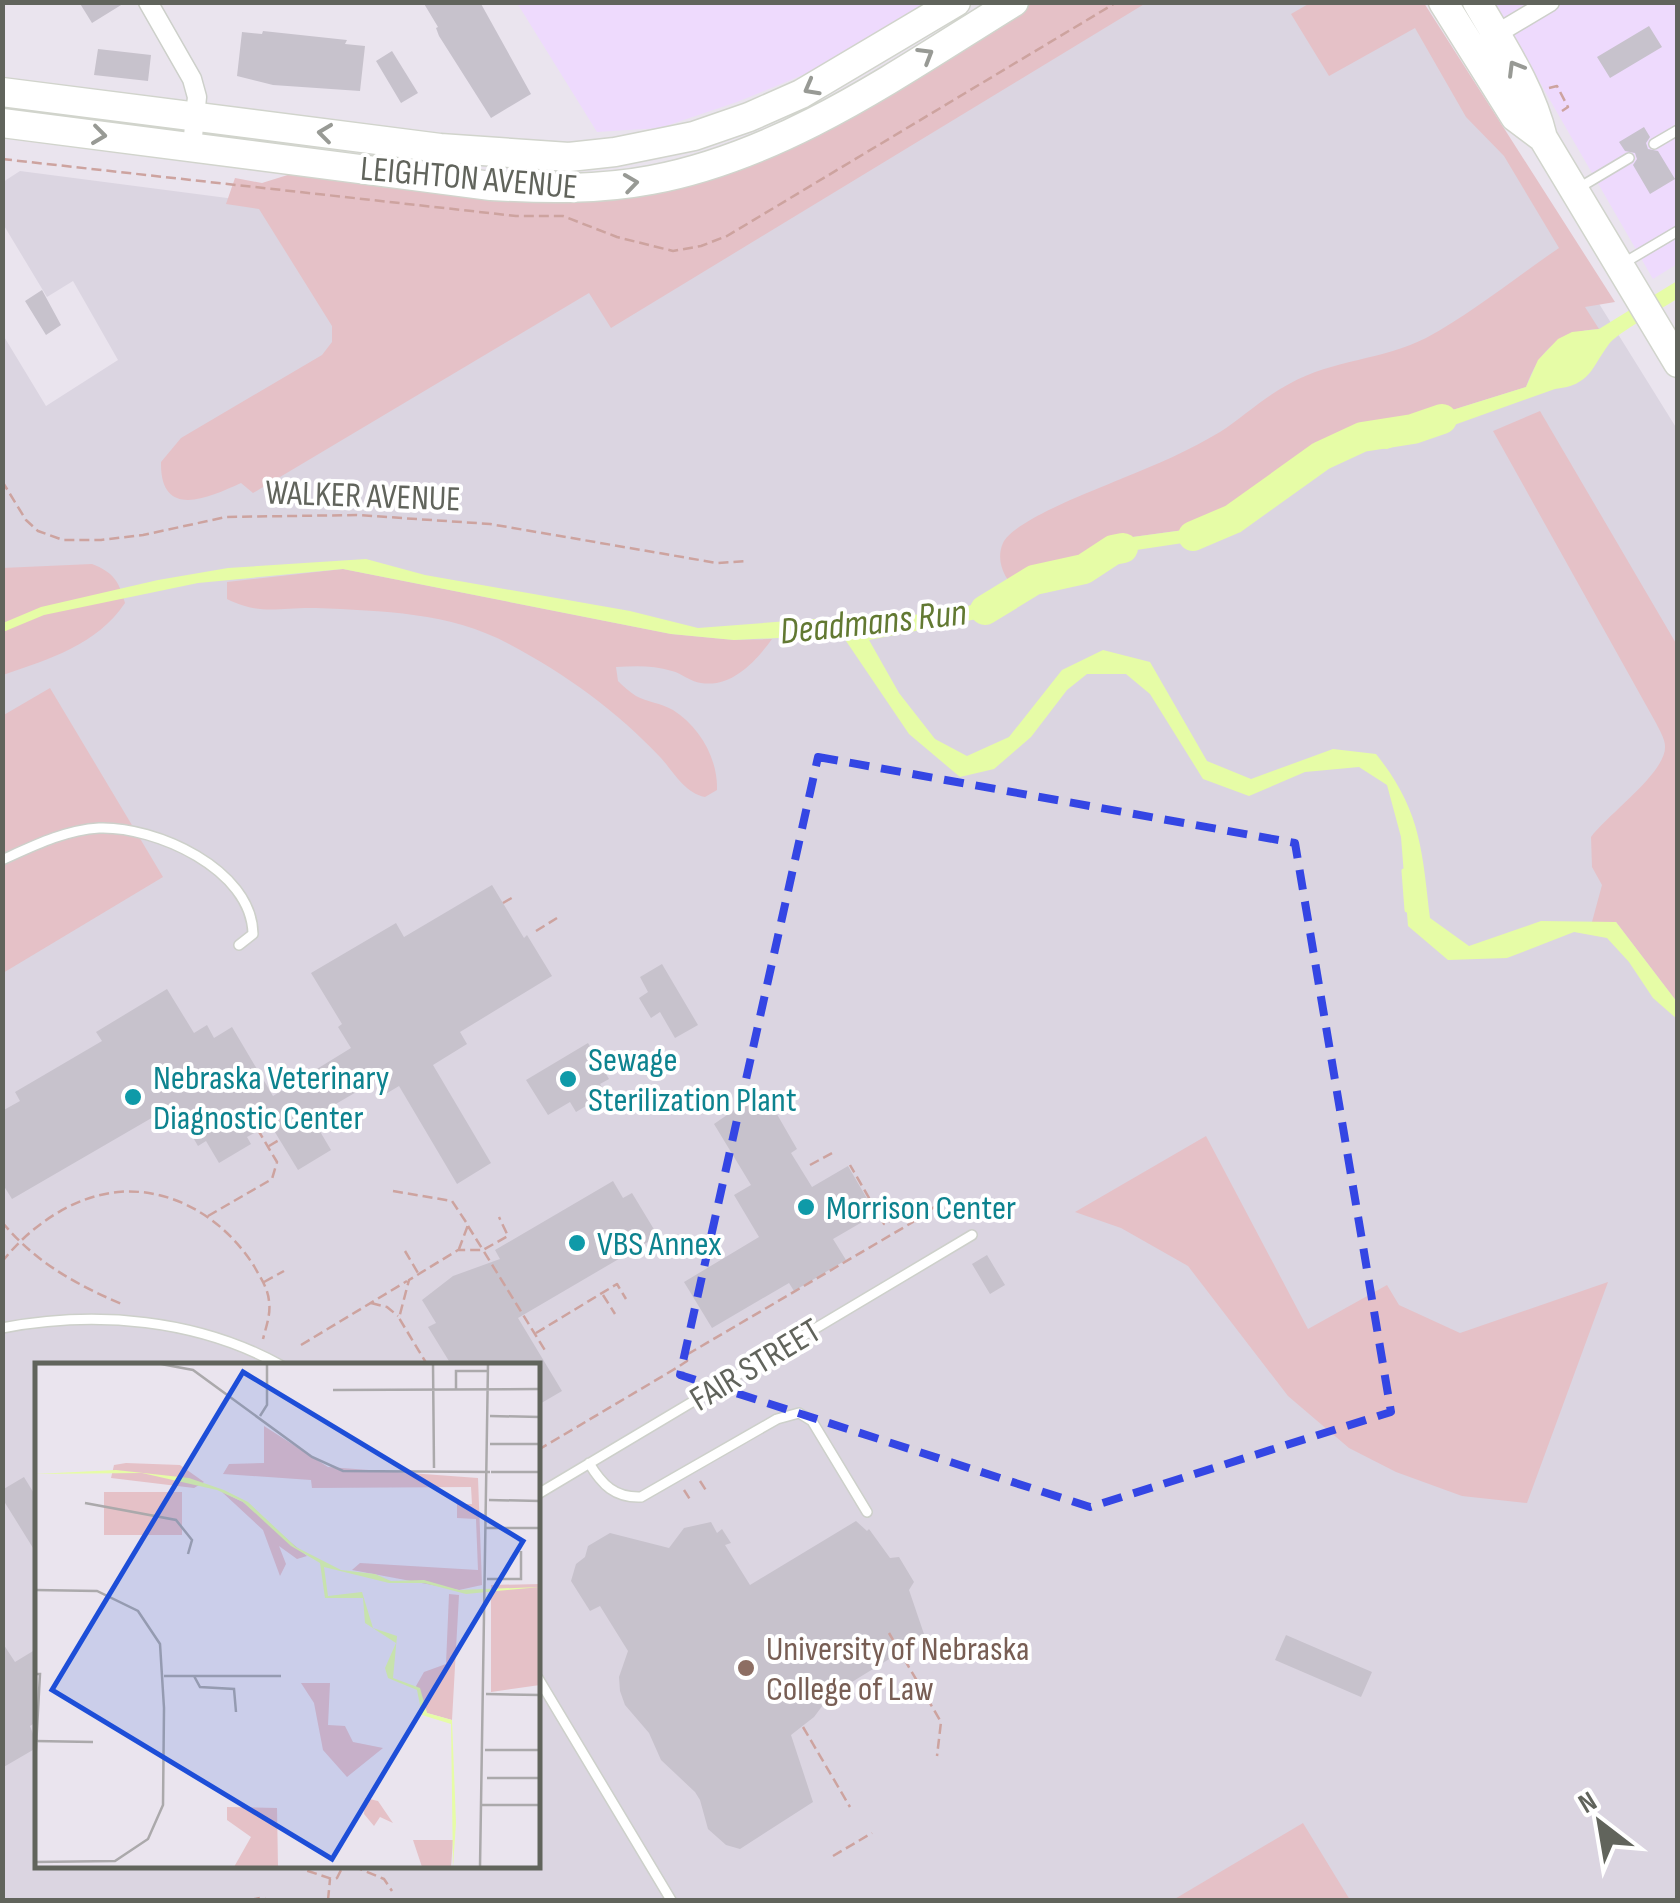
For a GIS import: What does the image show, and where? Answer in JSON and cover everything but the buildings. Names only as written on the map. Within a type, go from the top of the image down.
[{"type":"main road","name":"LEIGHTON AVENUE","points":[[2,92],[489,153],[569,157],[694,136],[784,103],[956,2]]},
{"type":"main road","name":"LEIGHTON AVENUE","points":[[2,122],[491,186],[566,189],[651,180],[700,168],[785,136],[1014,2]]},
{"type":"main road","points":[[1443,2],[1515,117],[1549,126]]},
{"type":"main road","points":[[1477,2],[1549,126],[1574,190],[1678,363]]},
{"type":"street","points":[[148,2],[192,79],[197,97],[192,146]]},
{"type":"street","points":[[1471,50],[1550,2]]},
{"type":"lane","points":[[1654,144],[1678,130]]},
{"type":"lane","points":[[1574,190],[1629,158]]},
{"type":"lane","points":[[1627,278],[1678,232]]},
{"type":"lane","points":[[2,860],[39,843],[97,828],[164,840],[219,872],[242,900],[251,916],[253,934],[239,945]]},
{"type":"lane","name":"FAIR STREET","points":[[540,1493],[972,1235]]},
{"type":"lane","points":[[2,1328],[91,1318],[170,1326],[238,1346],[275,1363]]},
{"type":"lane","points":[[589,1463],[600,1480],[620,1496],[641,1496],[776,1418],[799,1413],[812,1422],[867,1512]]},
{"type":"lane","points":[[540,1681],[671,1900]]},
{"type":"path","points":[[1544,95],[1555,84],[1568,107],[1549,126]]},
{"type":"path","name":"WALKER AVENUE","points":[[2,481],[26,520],[38,531],[63,540],[144,535],[226,517],[374,515],[490,524],[716,563],[748,562]]},
{"type":"path","points":[[503,902],[514,896]]},
{"type":"path","points":[[536,932],[557,918]]},
{"type":"path","points":[[207,1217],[272,1178],[277,1162],[258,1130]]},
{"type":"path","points":[[268,1147],[280,1140]]},
{"type":"path","points":[[810,1166],[834,1152]]},
{"type":"path","points":[[850,1165],[884,1224],[906,1211],[913,1222]]},
{"type":"path","points":[[392,1190],[452,1201],[546,1352]]},
{"type":"path","points":[[2,1262],[20,1242],[62,1210],[116,1192],[153,1194],[178,1201],[207,1217],[242,1250],[263,1282],[270,1306],[263,1339]]},
{"type":"path","points":[[540,1449],[678,1367],[687,1361],[688,1354],[946,1200]]},
{"type":"path","points":[[301,1345],[458,1250],[483,1250],[508,1236],[498,1217]]},
{"type":"path","points":[[2,1222],[20,1242],[68,1279],[124,1305]]},
{"type":"path","points":[[458,1250],[468,1226]]},
{"type":"path","points":[[405,1251],[419,1274]]},
{"type":"path","points":[[263,1282],[284,1271]]},
{"type":"path","points":[[399,1318],[409,1280]]},
{"type":"path","points":[[534,1334],[617,1284],[626,1299]]},
{"type":"path","points":[[602,1293],[615,1314]]},
{"type":"path","points":[[371,1303],[387,1307],[399,1318],[426,1363]]},
{"type":"path","points":[[888,1633],[941,1722],[937,1756]]},
{"type":"path","points":[[802,1726],[850,1808]]},
{"type":"path","points":[[832,1856],[872,1833]]},
{"type":"path","points":[[299,1868],[330,1879],[337,1878],[342,1868]]},
{"type":"path","points":[[357,1868],[384,1879],[392,1891]]},
{"type":"path","points":[[328,1900],[330,1879]]},
{"type":"path","points":[[250,1900],[271,1900]]},
{"type":"highlighted area","points":[[818,757],[1295,843],[1391,1412],[1090,1507],[680,1375]]},
{"type":"shaded area","points":[[517,3],[931,3],[827,65],[737,102],[660,128],[597,132]]},
{"type":"shaded area","points":[[1033,3],[1146,3],[611,328],[589,293],[253,493],[241,483],[188,500],[168,492],[161,462],[181,438],[322,355],[332,342],[332,326],[259,209],[226,204],[235,178],[262,183],[294,173],[627,193],[880,93]]},
{"type":"shaded area","points":[[1137,3],[1412,3],[1677,429],[1677,1900],[3,1900],[3,335],[46,406],[118,360],[73,281],[47,297],[3,224],[3,182],[20,171],[495,233]]},
{"type":"shaded area","points":[[1310,3],[1424,3],[1615,302],[1585,307],[1599,329],[1573,334],[1552,345],[1537,363],[1526,387],[1417,421],[1397,437],[1347,434],[1205,527],[1118,539],[1017,591],[1005,575],[1000,556],[1003,543],[1023,524],[1197,445],[1306,376],[1426,338],[1559,248],[1504,156],[1466,117],[1415,28],[1329,76],[1291,14]]},
{"type":"shaded area","points":[[1494,3],[1677,3],[1677,264],[1653,279]]},
{"type":"shaded area","points":[[1540,411],[1677,645],[1677,1002],[1616,922],[1592,922],[1602,885],[1592,867],[1591,837],[1657,768],[1665,743],[1493,431]]},
{"type":"shaded area","points":[[92,564],[110,574],[120,589],[125,603],[114,617],[71,649],[3,675],[2,568]]},
{"type":"shaded area","points":[[343,569],[671,634],[772,639],[742,671],[712,683],[697,682],[658,668],[616,667],[618,681],[629,691],[673,710],[699,735],[717,778],[717,790],[705,797],[686,787],[644,741],[590,695],[486,633],[415,615],[316,608],[261,609],[227,599],[227,582]]},
{"type":"shaded area","points":[[50,688],[163,877],[3,973],[2,716]]},
{"type":"shaded area","points":[[1206,1136],[1308,1329],[1387,1285],[1399,1305],[1460,1333],[1608,1282],[1527,1503],[1462,1496],[1396,1472],[1349,1448],[1288,1396],[1188,1266],[1121,1228],[1075,1212]]},
{"type":"shaded area","points":[[1303,1823],[1350,1900],[1173,1900]]},
{"type":"water","points":[[1677,281],[1677,299],[1614,339],[1589,374],[1576,384],[1387,449],[1354,445],[1269,493],[1203,540],[1123,552],[1032,591],[982,618],[869,640],[899,693],[935,739],[967,756],[1009,737],[1062,670],[1103,650],[1150,662],[1207,761],[1251,779],[1333,749],[1376,754],[1402,794],[1417,831],[1430,918],[1469,946],[1541,921],[1616,922],[1677,1002],[1677,1019],[1653,998],[1607,938],[1574,932],[1507,958],[1448,960],[1408,926],[1401,837],[1387,785],[1359,767],[1305,772],[1249,796],[1203,779],[1150,694],[1126,674],[1087,674],[1067,690],[1031,737],[994,769],[960,777],[909,734],[842,635],[734,640],[671,634],[343,569],[198,583],[44,615],[3,632],[3,623],[41,607],[158,580],[228,568],[366,559],[425,575],[630,611],[698,628],[814,619],[871,620],[955,610],[1019,590],[1118,539],[1206,527],[1347,434],[1397,437],[1417,421],[1526,387],[1538,360],[1558,339],[1572,332],[1599,329]]},
{"type":"waterway","name":"Deadmans Run","points":[[1193,536],[1233,519],[1321,456],[1362,437],[1413,429],[1442,419]]},
{"type":"waterway","name":"Deadmans Run","points":[[985,610],[1034,580],[1084,569],[1123,548]]},
{"type":"waterway","points":[[1404,871],[1407,910]]},
{"type":"place","name":"Sewage Sterilization Plant","points":[[568,1079]]},
{"type":"place","name":"Nebraska Veterinary Diagnostic Center","points":[[133,1097]]},
{"type":"place","name":"Morrison Center","points":[[806,1207]]},
{"type":"place","name":"VBS Annex","points":[[577,1243]]},
{"type":"place","name":"University of Nebraska College of Law","points":[[746,1668]]}]
